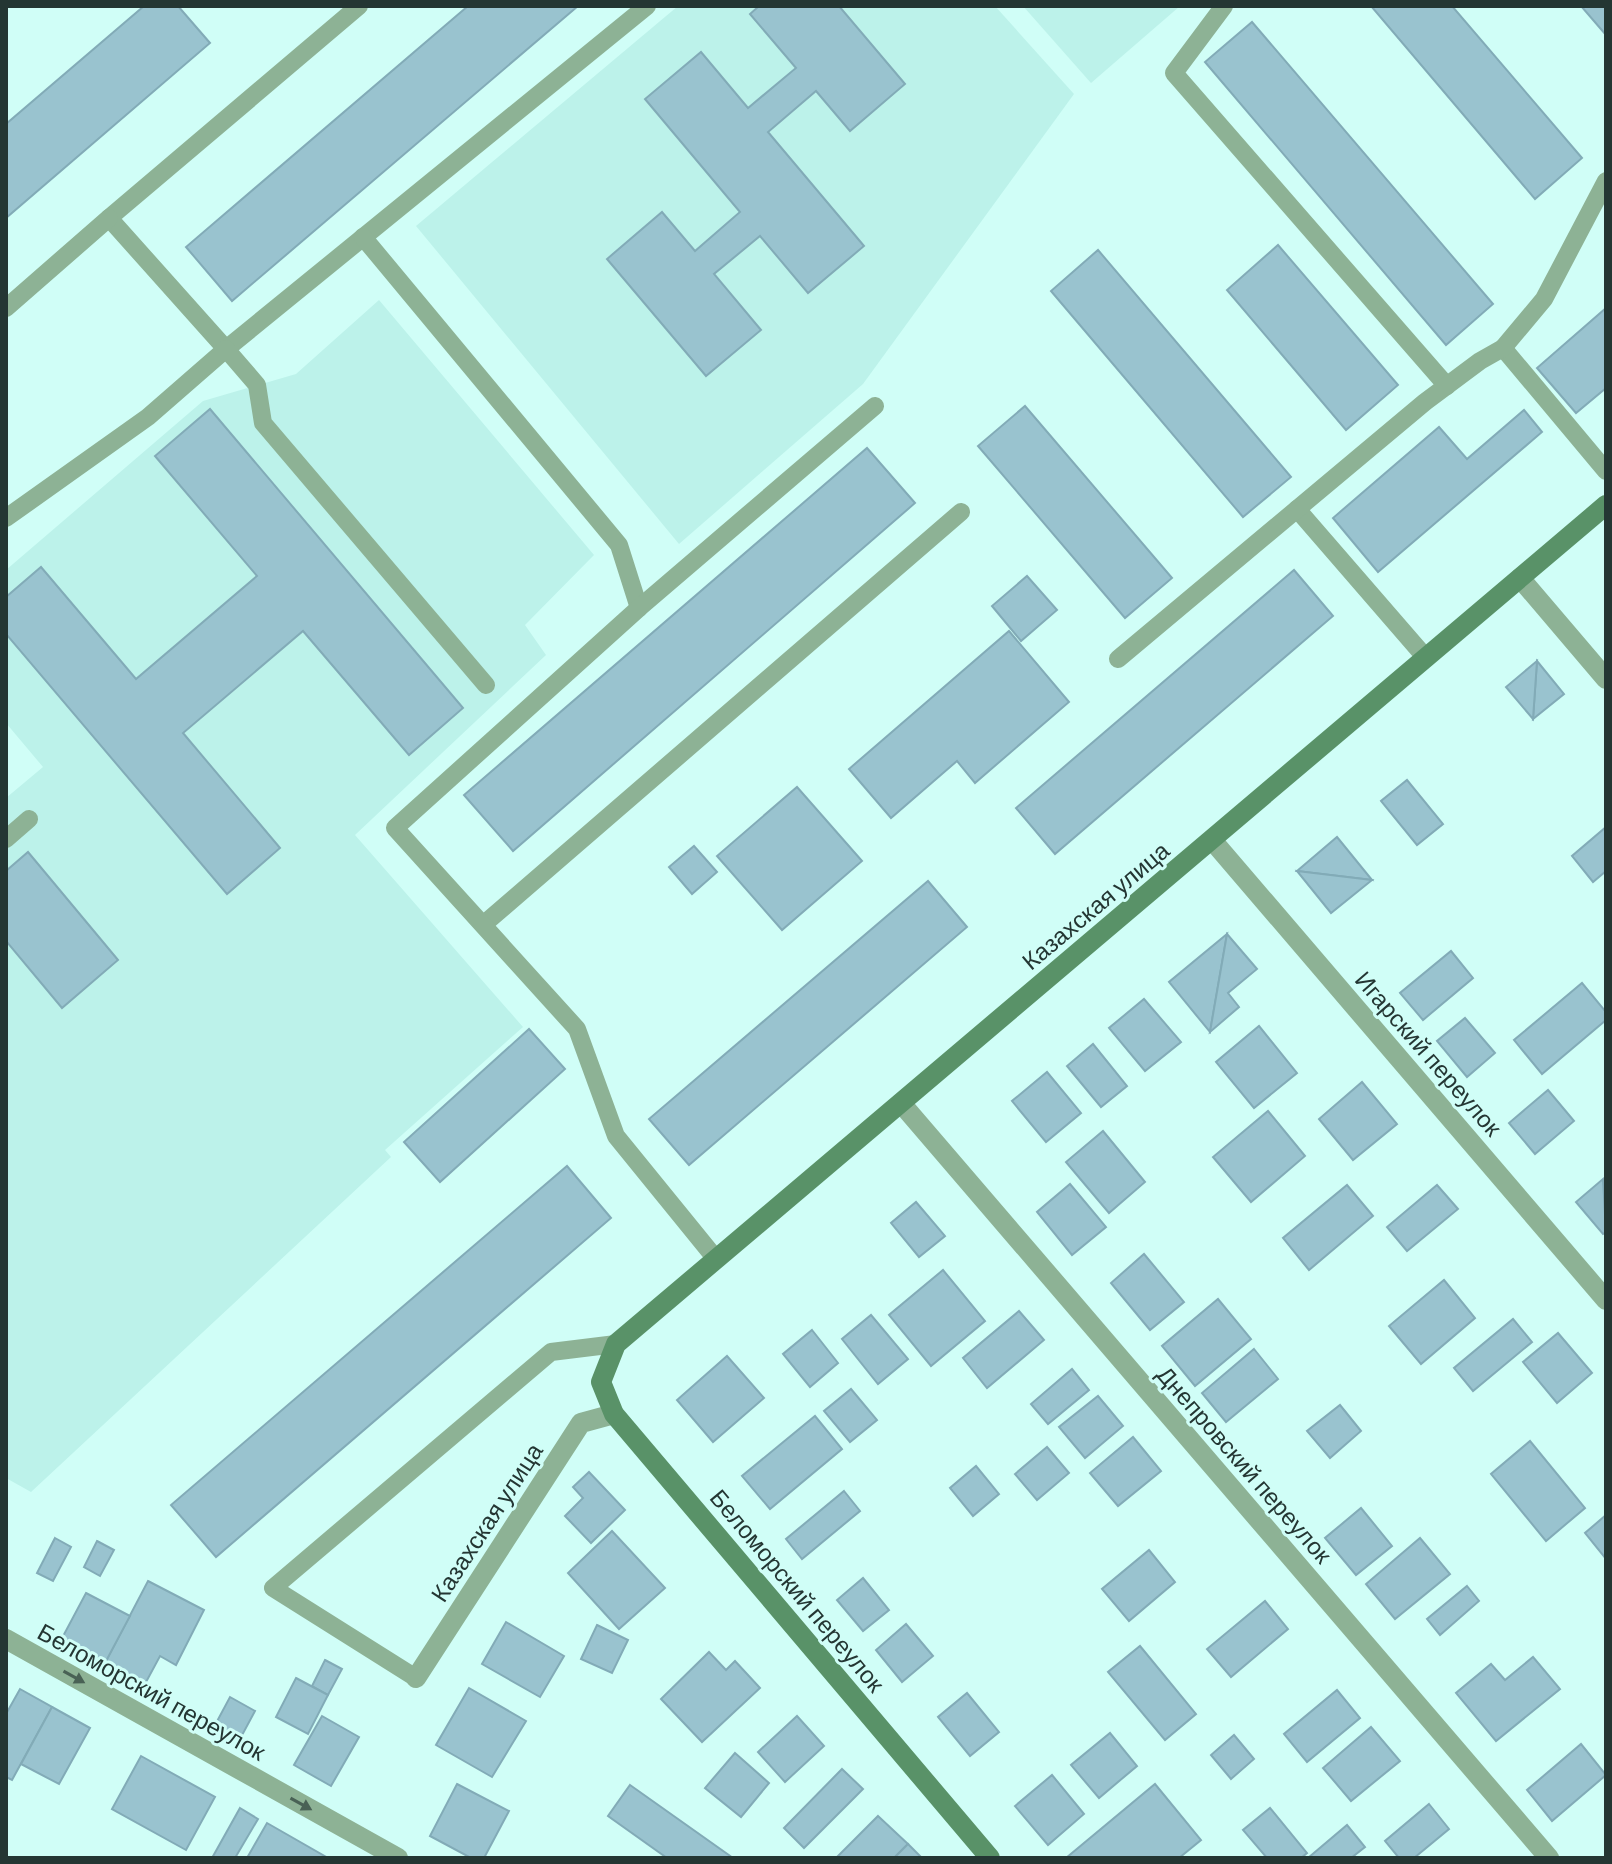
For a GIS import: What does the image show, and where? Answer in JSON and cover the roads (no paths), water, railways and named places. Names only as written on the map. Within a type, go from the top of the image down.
[{"type":"main road","name":"Казахская улица","points":[[616,1344],[1606,505]]},
{"type":"main road","name":"Беломорский переулок","points":[[616,1344],[601,1382],[614,1414],[990,1858]]},
{"type":"street","points":[[1520,578],[1606,679]]},
{"type":"street","name":"Игарский переулок","points":[[1212,840],[1606,1300]]},
{"type":"street","name":"Днепровский переулок","points":[[901,1103],[1549,1858]]},
{"type":"street","name":"Казахская улица","points":[[416,1678],[581,1423],[614,1414]]},
{"type":"street","name":"Беломорский переулок","points":[[6,1639],[398,1858]]},
{"type":"lane","points":[[6,308],[359,6]]},
{"type":"lane","points":[[6,518],[148,417],[226,349],[647,6]]},
{"type":"lane","points":[[1224,6],[1174,73],[1447,386]]},
{"type":"lane","points":[[1118,659],[1447,386],[1503,348],[1544,299],[1606,181]]},
{"type":"lane","points":[[109,218],[257,385],[263,423],[486,685]]},
{"type":"lane","points":[[363,237],[619,545],[639,608]]},
{"type":"lane","points":[[1503,348],[1606,471]]},
{"type":"lane","points":[[716,1259],[616,1136],[577,1029],[395,828],[639,608],[875,406]]},
{"type":"lane","points":[[1297,509],[1426,658]]},
{"type":"lane","points":[[484,924],[961,512]]},
{"type":"lane","points":[[6,839],[29,819]]},
{"type":"lane","points":[[416,1678],[273,1588],[551,1352],[616,1344]]}]
